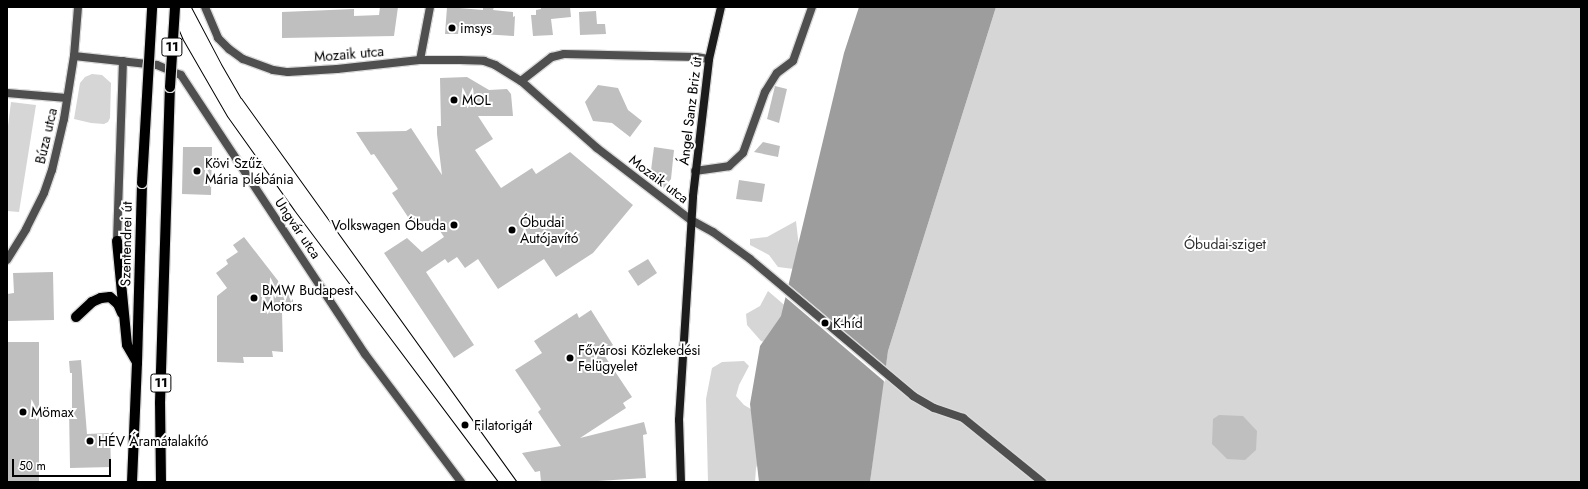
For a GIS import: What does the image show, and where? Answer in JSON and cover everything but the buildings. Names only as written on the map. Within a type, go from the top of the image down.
[{"type":"main road","name":"Szentendrei út","points":[[132,482],[142,183],[152,7]]},
{"type":"main road","name":"11","points":[[161,482],[160,403],[167,184],[175,7]]},
{"type":"main road","name":"Ángel Sanz Briz út","points":[[681,482],[679,420],[695,171],[709,59],[721,7]]},
{"type":"main road","points":[[117,241],[127,345],[137,363]]},
{"type":"main road","points":[[76,317],[92,302],[101,298],[110,297],[118,304],[124,316]]},
{"type":"street","name":"Búza utca","points":[[7,260],[26,229],[44,193],[52,170],[74,56],[78,7]]},
{"type":"street","name":"Mozaik utca","points":[[205,7],[218,38],[229,50],[243,59],[273,70],[288,72],[337,69],[420,60],[484,61],[495,65],[520,82],[597,148],[692,220],[712,232],[750,259],[900,386],[928,405],[963,418],[1042,482]]},
{"type":"street","points":[[420,60],[430,7]]},
{"type":"street","points":[[695,171],[729,166],[743,153],[764,92],[777,73],[794,61],[812,7]]},
{"type":"street","points":[[520,82],[552,57],[564,54],[696,56],[709,59]]},
{"type":"street","name":"Ungvár utca","points":[[74,56],[157,65],[181,75],[365,354],[461,482]]},
{"type":"street","name":"Szentendrei út","points":[[117,241],[122,61]]},
{"type":"street","points":[[7,93],[67,98]]},
{"type":"green space","name":"Óbudai-sziget","points":[[996,7],[1581,7],[1581,482],[870,482],[877,426],[873,422],[882,389],[888,351]]},
{"type":"green space","points":[[92,74],[102,75],[111,83],[110,118],[108,122],[104,124],[74,119],[80,83],[85,77]]},
{"type":"green space","points":[[11,102],[36,105],[19,212],[7,211],[7,134]]},
{"type":"green space","points":[[796,221],[800,256],[794,269],[778,267],[769,255],[750,245],[750,239],[767,237]]},
{"type":"green space","points":[[768,291],[789,309],[771,344],[761,341],[747,325],[746,314],[760,306]]},
{"type":"green space","points":[[744,361],[749,366],[739,385],[736,396],[744,405],[763,416],[768,437],[756,468],[755,482],[708,482],[706,399],[712,368],[722,362]]},
{"type":"shaded area","points":[[859,7],[996,7],[888,351],[870,482],[759,482],[750,404],[760,346],[781,316],[844,53]]},
{"type":"pier","name":"K-híd","points":[[787,283],[887,368],[885,382],[784,296]]},
{"type":"tram line","points":[[169,7],[182,38],[227,116],[294,210],[498,482]]},
{"type":"tram line","points":[[191,7],[241,98],[517,482]]},
{"type":"place","name":"imsys","points":[[452,28]]},
{"type":"place","name":"MOL","points":[[454,100]]},
{"type":"place","name":"Kövi Szűz Mária plébánia","points":[[197,171]]},
{"type":"place","name":"Volkswagen Óbuda","points":[[454,225]]},
{"type":"place","name":"Óbudai Autójavító","points":[[512,230]]},
{"type":"place","name":"BMW Budapest Motors","points":[[254,298]]},
{"type":"place","name":"K-híd","points":[[825,323]]},
{"type":"place","name":"Fővárosi Közlekedési Felügyelet","points":[[570,358]]},
{"type":"place","name":"Mömax","points":[[23,412]]},
{"type":"place","name":"Filatorigát","points":[[465,425]]},
{"type":"place","name":"HÉV Áramátalakító","points":[[90,441]]}]
